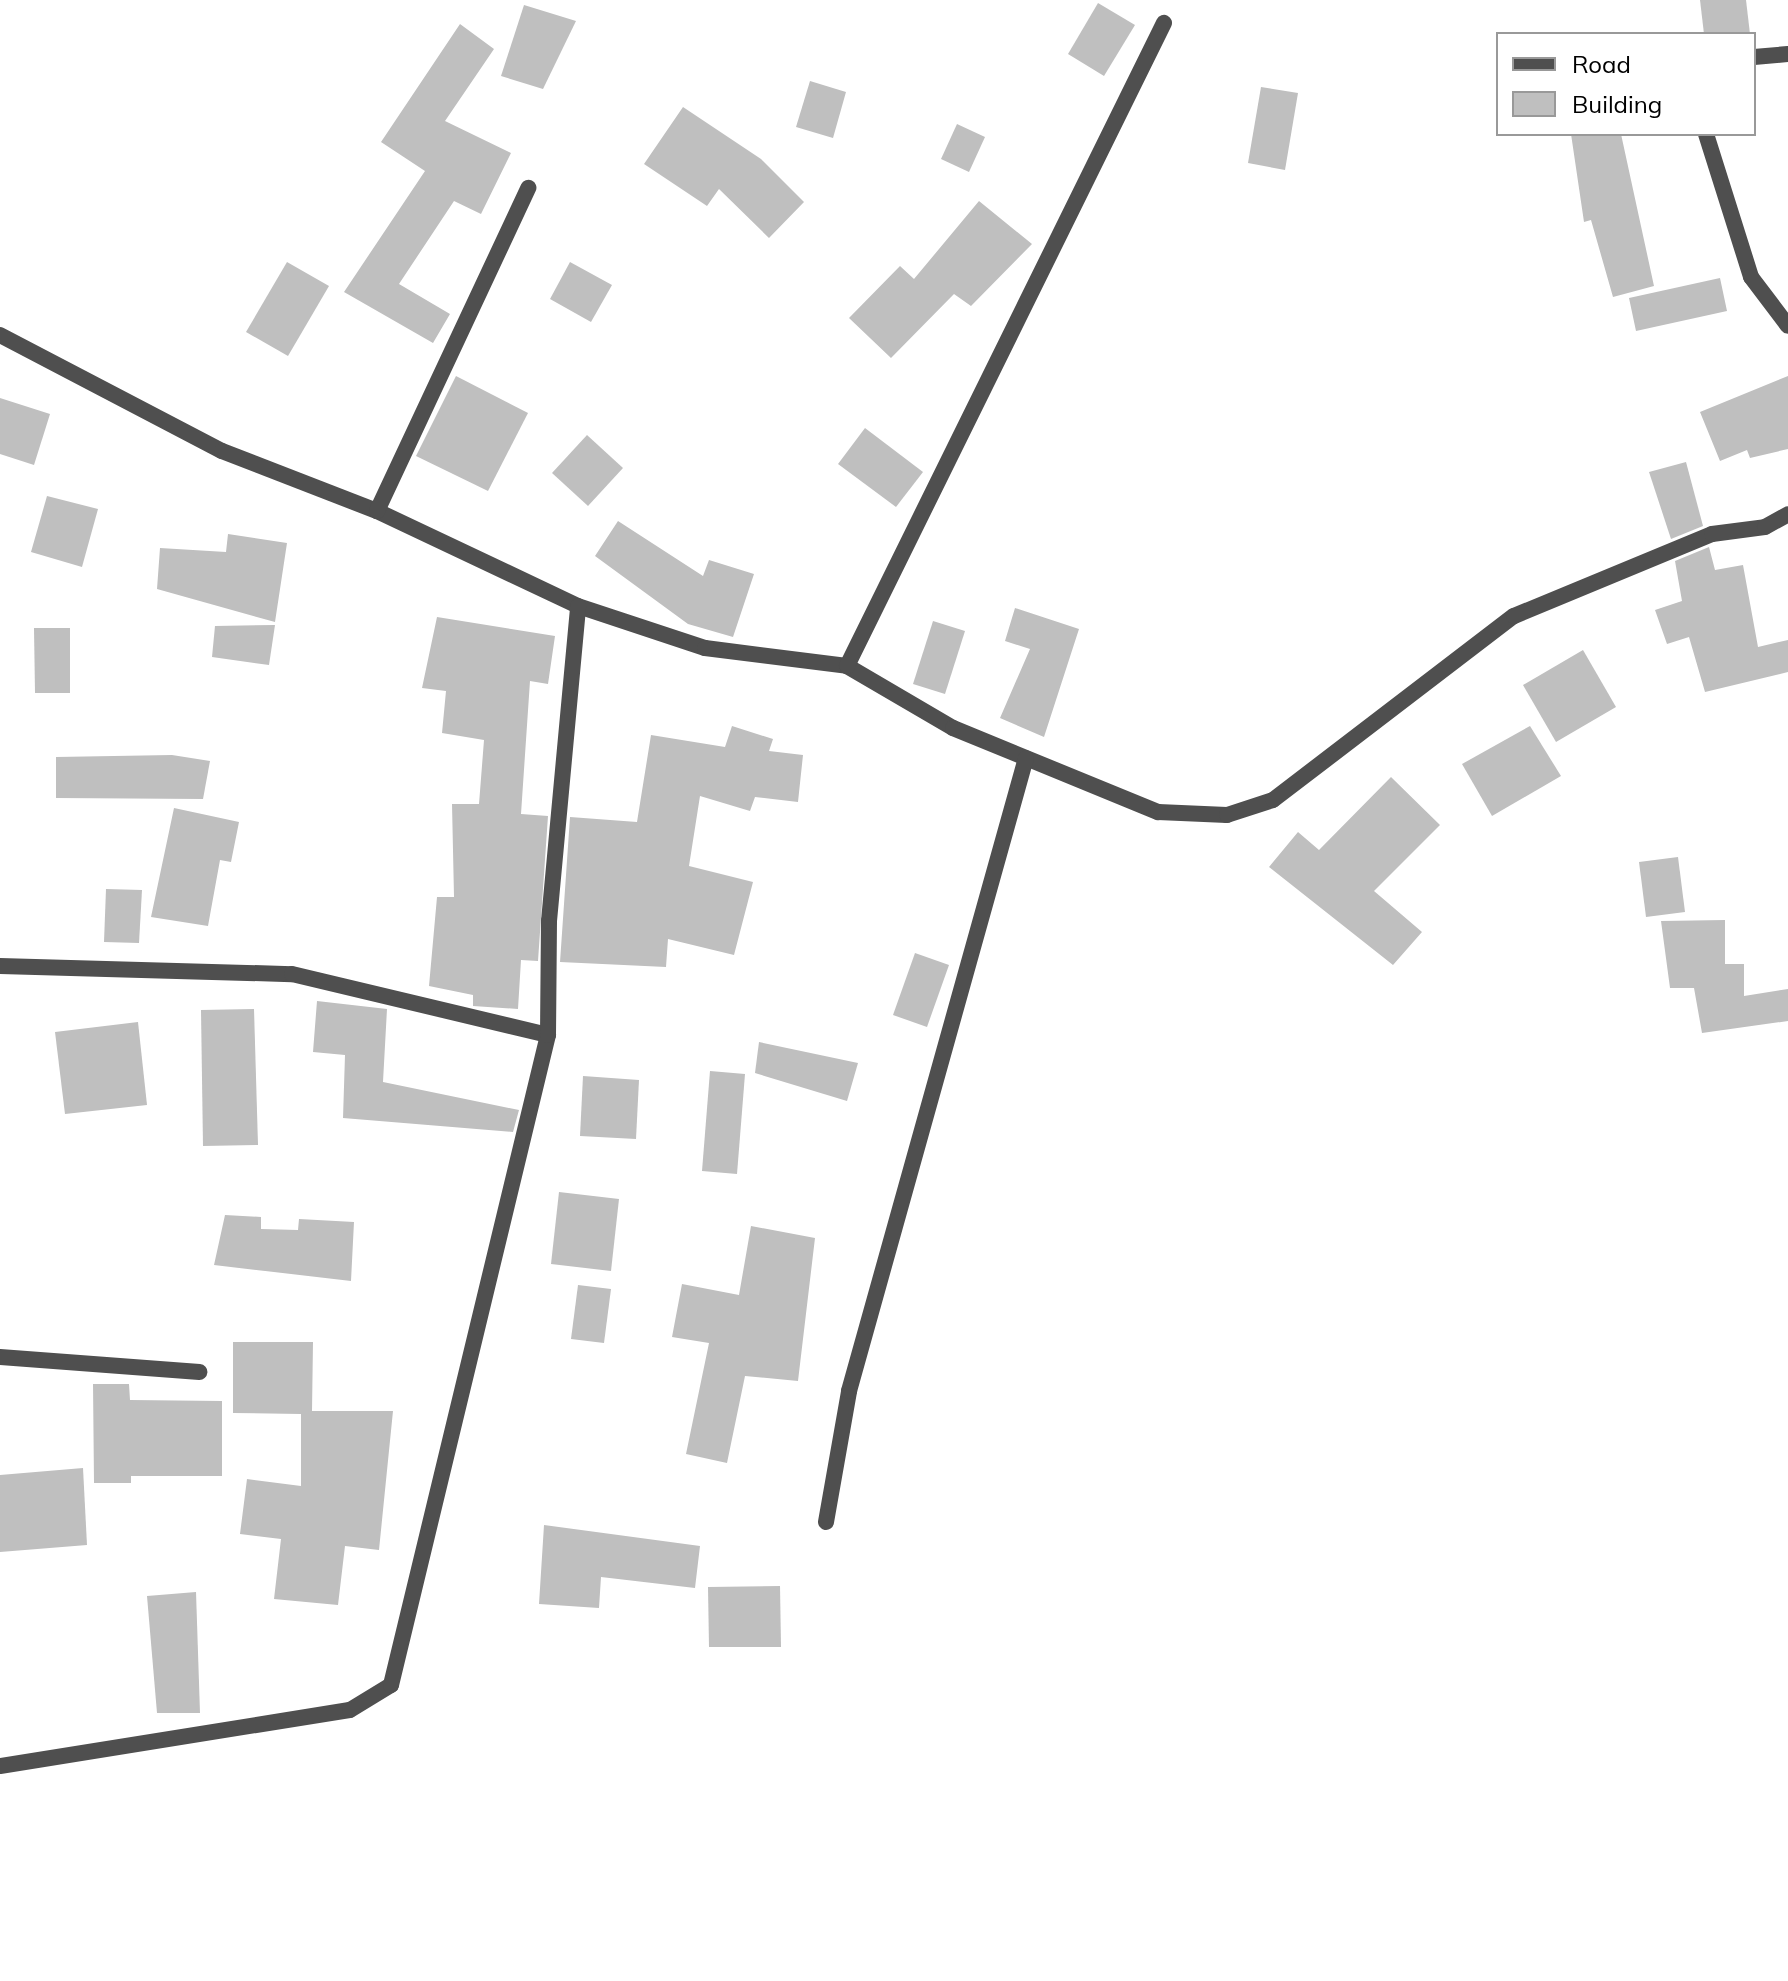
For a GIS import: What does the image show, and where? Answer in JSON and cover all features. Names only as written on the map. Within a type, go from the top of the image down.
[{"type":"street","points":[[847,666],[1164,23]]},
{"type":"street","points":[[1756,57],[1788,54]]},
{"type":"street","points":[[1707,136],[1751,277],[1788,326]]},
{"type":"street","points":[[377,511],[528,188]]},
{"type":"street","points":[[0,335],[222,451],[377,511],[578,606],[705,648],[847,666],[953,728],[1158,812],[1239,812],[1305,782],[1343,740],[1514,616],[1712,534],[1765,527],[1788,514]]},
{"type":"street","points":[[0,1766],[350,1710],[391,1685],[548,1035],[549,921],[578,606]]},
{"type":"street","points":[[826,1522],[849,1391],[1026,758]]},
{"type":"street","points":[[0,966],[292,974],[548,1035]]},
{"type":"street","points":[[0,1357],[199,1372]]},
{"type":"building","points":[[1700,0],[1746,0],[1750,32],[1704,32]]},
{"type":"building","points":[[1098,3],[1135,25],[1104,76],[1068,54]]},
{"type":"building","points":[[524,5],[576,21],[543,89],[501,76]]},
{"type":"building","points":[[460,24],[494,49],[445,121],[511,153],[481,214],[454,201],[399,284],[450,314],[433,343],[344,292],[425,171],[381,142]]},
{"type":"building","points":[[810,81],[846,92],[833,138],[796,127]]},
{"type":"building","points":[[1261,87],[1298,93],[1285,170],[1248,163]]},
{"type":"building","points":[[683,107],[761,159],[804,202],[769,238],[719,189],[707,206],[644,164]]},
{"type":"building","points":[[957,124],[985,137],[969,172],[941,159]]},
{"type":"building","points":[[1571,136],[1621,136],[1654,286],[1613,297],[1591,220],[1584,222]]},
{"type":"building","points":[[979,201],[1032,244],[971,306],[954,294],[891,358],[849,318],[900,266],[914,279]]},
{"type":"building","points":[[287,262],[329,286],[288,356],[246,332]]},
{"type":"building","points":[[570,262],[612,285],[591,322],[550,299]]},
{"type":"building","points":[[1720,278],[1727,311],[1636,331],[1629,298]]},
{"type":"building","points":[[456,376],[528,413],[488,491],[416,456]]},
{"type":"building","points":[[1788,376],[1788,449],[1750,458],[1747,450],[1720,461],[1700,412]]},
{"type":"building","points":[[0,398],[50,414],[34,465],[0,454]]},
{"type":"building","points":[[865,428],[923,472],[896,507],[838,464]]},
{"type":"building","points":[[587,435],[623,468],[588,506],[552,473]]},
{"type":"building","points":[[1686,462],[1703,526],[1671,539],[1649,472]]},
{"type":"building","points":[[47,496],[98,509],[82,567],[31,552]]},
{"type":"building","points":[[618,521],[703,576],[709,560],[754,574],[733,637],[688,624],[595,556]]},
{"type":"building","points":[[228,534],[287,543],[275,622],[157,589],[160,548],[226,552]]},
{"type":"building","points":[[1709,547],[1715,570],[1743,565],[1758,647],[1788,640],[1788,672],[1705,692],[1689,637],[1667,644],[1655,610],[1682,601],[1675,561]]},
{"type":"building","points":[[1015,608],[1079,629],[1044,737],[1000,718],[1030,649],[1005,641]]},
{"type":"building","points":[[437,617],[555,636],[548,684],[530,681],[521,814],[548,816],[538,961],[521,960],[518,1009],[473,1006],[473,995],[429,986],[437,897],[454,897],[452,804],[479,804],[484,740],[442,733],[446,691],[422,688]]},
{"type":"building","points":[[933,621],[965,631],[945,694],[913,684]]},
{"type":"building","points":[[275,625],[269,665],[212,657],[215,626]]},
{"type":"building","points":[[34,628],[70,628],[70,693],[35,693]]},
{"type":"building","points":[[1583,650],[1616,707],[1556,742],[1523,685]]},
{"type":"building","points":[[732,726],[773,739],[769,751],[803,755],[798,802],[755,797],[750,811],[700,796],[689,866],[753,882],[734,955],[668,939],[666,967],[560,962],[570,817],[637,822],[651,735],[725,747]]},
{"type":"building","points":[[1530,726],[1561,776],[1492,816],[1462,764]]},
{"type":"building","points":[[172,755],[210,761],[203,799],[56,798],[56,757]]},
{"type":"building","points":[[1391,777],[1440,825],[1374,891],[1422,932],[1393,965],[1269,867],[1298,832],[1319,850]]},
{"type":"building","points":[[174,808],[239,822],[231,862],[220,860],[208,926],[151,917]]},
{"type":"building","points":[[1678,857],[1685,912],[1646,917],[1639,862]]},
{"type":"building","points":[[106,889],[142,890],[139,943],[104,942]]},
{"type":"building","points":[[1725,920],[1725,964],[1744,964],[1744,996],[1788,989],[1788,1021],[1702,1033],[1694,988],[1670,988],[1661,921]]},
{"type":"building","points":[[915,953],[949,965],[927,1027],[893,1015]]},
{"type":"building","points":[[317,1001],[387,1009],[383,1082],[519,1110],[513,1132],[343,1118],[345,1055],[313,1052]]},
{"type":"building","points":[[254,1009],[258,1145],[203,1146],[201,1010]]},
{"type":"building","points":[[138,1022],[147,1105],[65,1114],[55,1032]]},
{"type":"building","points":[[759,1042],[858,1063],[847,1101],[755,1073]]},
{"type":"building","points":[[710,1071],[745,1074],[737,1174],[702,1171]]},
{"type":"building","points":[[583,1076],[639,1080],[636,1139],[580,1136]]},
{"type":"building","points":[[559,1192],[619,1199],[611,1271],[551,1264]]},
{"type":"building","points":[[225,1215],[261,1217],[261,1229],[298,1230],[299,1219],[354,1222],[351,1281],[214,1265]]},
{"type":"building","points":[[751,1226],[815,1238],[798,1381],[745,1376],[727,1463],[686,1454],[709,1343],[672,1337],[682,1284],[739,1295]]},
{"type":"building","points":[[578,1285],[611,1289],[604,1343],[571,1339]]},
{"type":"building","points":[[233,1342],[313,1342],[312,1411],[393,1411],[379,1550],[345,1546],[338,1605],[274,1599],[281,1539],[240,1534],[247,1479],[301,1486],[301,1414],[233,1413]]},
{"type":"building","points":[[93,1384],[129,1384],[130,1400],[222,1401],[222,1476],[131,1476],[131,1483],[94,1483]]},
{"type":"building","points":[[83,1468],[87,1545],[0,1552],[0,1475]]},
{"type":"building","points":[[544,1525],[700,1546],[695,1588],[601,1577],[599,1608],[539,1604]]},
{"type":"building","points":[[780,1586],[781,1647],[709,1647],[708,1587]]},
{"type":"building","points":[[196,1592],[200,1713],[157,1713],[147,1596]]}]
